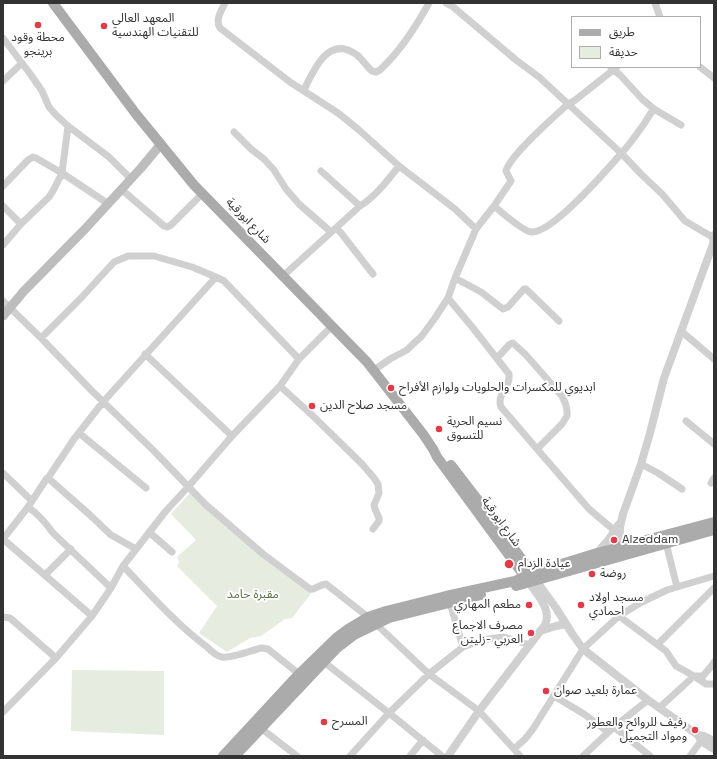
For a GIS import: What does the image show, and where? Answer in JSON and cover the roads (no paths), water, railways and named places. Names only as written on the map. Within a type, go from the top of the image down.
[{"type":"main road","name":"شارع ابورقية","points":[[54,3],[136,114],[202,193],[374,370],[433,449],[442,454],[478,500],[530,578]]},
{"type":"main road","points":[[3,316],[6,304],[85,229],[161,144]]},
{"type":"main road","points":[[223,756],[258,726],[337,648],[354,635],[376,624],[389,618],[450,603],[714,522]]},
{"type":"main road","points":[[235,756],[299,674],[348,628],[368,617],[386,610],[530,578],[597,553],[620,551],[666,543],[714,530]]},
{"type":"street","points":[[225,3],[218,19],[218,25],[220,28],[290,82],[338,113],[399,166],[455,209],[476,230]]},
{"type":"street","points":[[304,90],[318,64],[330,51],[336,48],[348,50],[357,55],[372,71],[376,72],[380,70],[405,43],[429,3]]},
{"type":"street","points":[[446,3],[452,6],[516,60],[539,76],[621,153],[663,195],[685,221],[713,242]]},
{"type":"street","points":[[656,3],[660,16]]},
{"type":"street","points":[[3,38],[42,91],[49,107],[56,115],[109,157],[130,178]]},
{"type":"street","points":[[3,81],[22,63]]},
{"type":"street","points":[[374,370],[407,350],[421,337],[436,318],[448,298],[476,230],[511,181],[506,172],[508,165],[538,132],[568,104],[574,101],[614,68],[642,99],[654,109],[681,125]]},
{"type":"street","points":[[701,68],[714,78]]},
{"type":"street","points":[[494,206],[530,232],[534,232],[546,226],[566,212],[594,184],[626,148],[654,109]]},
{"type":"street","points":[[3,245],[53,191],[62,173],[68,126]]},
{"type":"street","points":[[234,132],[274,170],[299,204],[334,230],[341,233],[373,274]]},
{"type":"street","points":[[3,186],[28,160],[33,157],[62,173],[107,204]]},
{"type":"street","points":[[283,276],[360,206],[378,192],[399,166]]},
{"type":"street","points":[[321,171],[360,206]]},
{"type":"street","points":[[121,189],[165,227],[171,225],[202,193]]},
{"type":"street","points":[[3,206],[21,224]]},
{"type":"street","points":[[597,553],[615,531],[621,520],[641,464],[664,378],[713,242],[714,235]]},
{"type":"street","points":[[41,338],[114,262],[128,256],[154,256],[192,267],[224,281],[299,359]]},
{"type":"street","points":[[92,616],[3,539],[28,507],[102,402],[216,277]]},
{"type":"street","points":[[455,278],[481,292],[503,309],[508,307],[524,289],[526,289],[560,321]]},
{"type":"street","points":[[448,298],[497,358],[510,377],[500,400],[501,407],[589,509],[615,531]]},
{"type":"street","points":[[6,304],[41,338],[102,402],[155,452],[188,487],[226,523],[272,561],[312,589],[326,584],[368,617]]},
{"type":"street","points":[[3,712],[56,658],[92,616],[111,588],[123,566],[165,512],[232,436],[280,386],[299,359],[332,326]]},
{"type":"street","points":[[681,331],[713,355]]},
{"type":"street","points":[[497,358],[510,344],[513,343],[526,355],[562,396],[566,404],[568,411],[565,421],[536,449]]},
{"type":"street","points":[[145,354],[232,436]]},
{"type":"street","points":[[280,386],[362,464],[378,484],[379,493],[374,505],[380,521],[374,529]]},
{"type":"street","points":[[686,421],[714,444]]},
{"type":"street","points":[[79,433],[146,488]]},
{"type":"street","points":[[641,464],[682,489]]},
{"type":"street","points":[[3,473],[32,501]]},
{"type":"street","points":[[48,478],[111,535],[136,548]]},
{"type":"street","points":[[28,507],[37,514],[49,526],[53,533],[111,588]]},
{"type":"street","points":[[620,551],[621,520]]},
{"type":"street","points":[[148,532],[172,552]]},
{"type":"street","points":[[666,543],[677,587]]},
{"type":"street","points":[[45,575],[71,549]]},
{"type":"street","points":[[123,566],[195,639],[217,655],[221,657],[229,657],[266,648],[299,674]]},
{"type":"street","points":[[514,749],[533,729],[583,649],[619,616],[640,603],[667,590],[714,576]]},
{"type":"street","name":"شارع ابورقية","points":[[530,578],[556,608],[583,649],[648,700],[701,737]]},
{"type":"street","name":"شارع ابورقية","points":[[448,756],[479,711],[545,625],[547,620],[546,610],[530,578]]},
{"type":"street","points":[[658,644],[714,588]]},
{"type":"street","points":[[450,603],[463,647]]},
{"type":"street","points":[[619,616],[666,651],[676,666],[706,684],[714,684]]},
{"type":"street","points":[[3,617],[10,618],[56,658]]},
{"type":"street","points":[[376,624],[428,674],[479,711],[520,756]]},
{"type":"street","points":[[540,631],[566,624]]},
{"type":"street","points":[[350,756],[428,674],[463,647],[481,640],[504,637],[530,645]]},
{"type":"street","points":[[324,662],[390,713],[442,756]]},
{"type":"street","points":[[659,708],[694,676],[703,676],[714,662]]},
{"type":"street","points":[[554,696],[584,714],[608,732]]},
{"type":"street","points":[[583,756],[608,732],[648,700]]},
{"type":"street","points":[[258,726],[297,756]]},
{"type":"street","points":[[614,727],[650,756]]},
{"type":"street","points":[[701,737],[714,741]]},
{"type":"street","points":[[701,737],[714,749]]},
{"type":"street","points":[[690,756],[701,737]]},
{"type":"street","points":[[410,756],[423,740]]},
{"type":"place","name":"محطة وقود برينجو","points":[[38,25]]},
{"type":"place","name":"المعهد العالي للتقنيات الهندسية","points":[[104,26]]},
{"type":"place","name":"ابديوي للمكسرات والحلويات ولوازم الأفراح","points":[[391,388]]},
{"type":"place","name":"مسجد صلاح الدين","points":[[312,406]]},
{"type":"place","name":"نسيم الحرية للتسوق","points":[[439,429]]},
{"type":"place","name":"Alzeddam","points":[[614,540]]},
{"type":"place","name":"عيادة الزدام","points":[[509,564]]},
{"type":"place","name":"روضة","points":[[592,574]]},
{"type":"place","name":"مطعم المهاري","points":[[529,605]]},
{"type":"place","name":"مسجد اولاد احمادي","points":[[581,605]]},
{"type":"place","name":"مصرف الاجماع العربي -زليتن","points":[[531,633]]},
{"type":"place","name":"عمارة بلعيد صوان","points":[[546,691]]},
{"type":"place","name":"المسرح","points":[[324,722]]},
{"type":"place","name":"رفيف للروائح والعطور ومواد التجميل","points":[[695,730]]},
{"type":"park label","name":"مقبرة حامد","points":[[253,595]]}]
